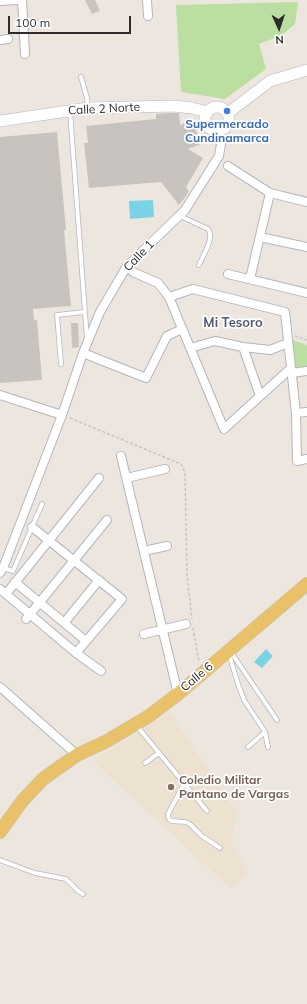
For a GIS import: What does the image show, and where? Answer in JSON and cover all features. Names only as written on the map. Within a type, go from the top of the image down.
[{"type":"main road","name":"Calle 6","points":[[0,832],[14,811],[32,789],[54,771],[78,755],[136,725],[178,694],[307,584]]},
{"type":"street","points":[[0,1],[16,0]]},
{"type":"street","points":[[22,0],[25,54]]},
{"type":"street","points":[[147,0],[148,16]]},
{"type":"street","name":"Calle 1","points":[[2,570],[62,415],[87,342],[100,312],[127,266],[185,210],[219,156],[221,144],[220,130],[228,124],[228,113],[270,81],[307,70]]},
{"type":"street","name":"Calle 2 Norte","points":[[0,121],[88,108],[175,106],[207,112]]},
{"type":"street","points":[[220,130],[213,129],[207,125],[207,112],[210,109],[218,107],[222,108],[228,113]]},
{"type":"street","points":[[228,166],[270,192],[307,202]]},
{"type":"street","points":[[250,279],[270,192]]},
{"type":"street","points":[[260,237],[307,247]]},
{"type":"street","points":[[127,266],[133,272],[158,283],[169,297],[224,429],[291,370],[307,371]]},
{"type":"street","points":[[228,274],[307,293]]},
{"type":"street","points":[[169,297],[193,289],[285,312],[296,413],[297,460],[307,459]]},
{"type":"street","points":[[83,353],[146,378],[166,336],[182,329]]},
{"type":"street","points":[[190,348],[215,341],[243,347],[270,350],[288,343]]},
{"type":"street","points":[[243,347],[260,396]]},
{"type":"street","points":[[0,395],[62,415]]},
{"type":"street","points":[[296,413],[307,412]]},
{"type":"street","points":[[121,456],[178,694]]},
{"type":"street","points":[[127,478],[164,469]]},
{"type":"street","points":[[99,478],[15,582],[3,591],[28,617],[52,632],[76,653],[101,671]]},
{"type":"street","points":[[28,617],[107,520]]},
{"type":"street","points":[[32,527],[122,599],[76,653]]},
{"type":"street","points":[[144,552],[167,546]]},
{"type":"street","points":[[52,632],[63,622],[99,580]]},
{"type":"street","points":[[15,582],[86,641]]},
{"type":"street","points":[[144,634],[186,624]]},
{"type":"street","points":[[0,687],[78,755]]},
{"type":"lane","points":[[81,77],[87,98],[88,108]]},
{"type":"lane","points":[[70,111],[87,342]]},
{"type":"lane","points":[[179,216],[208,229],[210,232],[211,238],[199,265]]},
{"type":"lane","points":[[61,364],[57,315],[84,312]]},
{"type":"lane","points":[[2,570],[13,571],[42,504]]},
{"type":"lane","points":[[229,651],[277,720]]},
{"type":"lane","points":[[229,651],[244,700],[265,732],[268,747]]},
{"type":"lane","points":[[136,725],[207,811]]},
{"type":"lane","points":[[248,747],[265,732]]},
{"type":"lane","points":[[145,763],[159,753]]},
{"type":"lane","points":[[184,784],[168,814],[168,817],[174,822],[186,822],[202,836],[220,848]]},
{"type":"lane","points":[[0,860],[35,873],[66,879],[83,894]]},
{"type":"path","points":[[287,334],[307,340]]},
{"type":"path","points":[[62,415],[181,464],[185,472],[188,588],[192,622],[202,674]]},
{"type":"shaded area","name":"Coledio Militar Pantano de Vargas","points":[[170,712],[238,814],[231,843],[248,872],[231,889],[93,761]]},
{"type":"green space","points":[[298,2],[295,24],[282,35],[259,44],[266,69],[225,99],[181,92],[176,5]]},
{"type":"green space","points":[[292,340],[307,345],[307,370],[295,372]]},
{"type":"water","points":[[153,200],[154,217],[130,219],[129,201]]},
{"type":"water","points":[[266,649],[273,656],[262,668],[254,662]]},
{"type":"building","points":[[85,0],[95,0],[100,11],[92,14]]},
{"type":"building","points":[[179,113],[180,125],[192,120],[201,144],[188,149],[203,158],[186,187],[189,192],[179,205],[161,182],[89,188],[84,143],[88,143],[86,126],[156,119],[156,114]]},
{"type":"building","points":[[57,132],[71,306],[33,309],[34,320],[37,320],[42,380],[0,383],[0,137]]},
{"type":"building","points":[[71,323],[78,323],[79,347],[72,348]]},
{"type":"place","name":"Supermercado Cundinamarca","points":[[227,111]]},
{"type":"place","name":"Coledio Militar Pantano de Vargas","points":[[171,787]]},
{"type":"district","name":"Mi Tesoro","points":[[233,323]]}]
